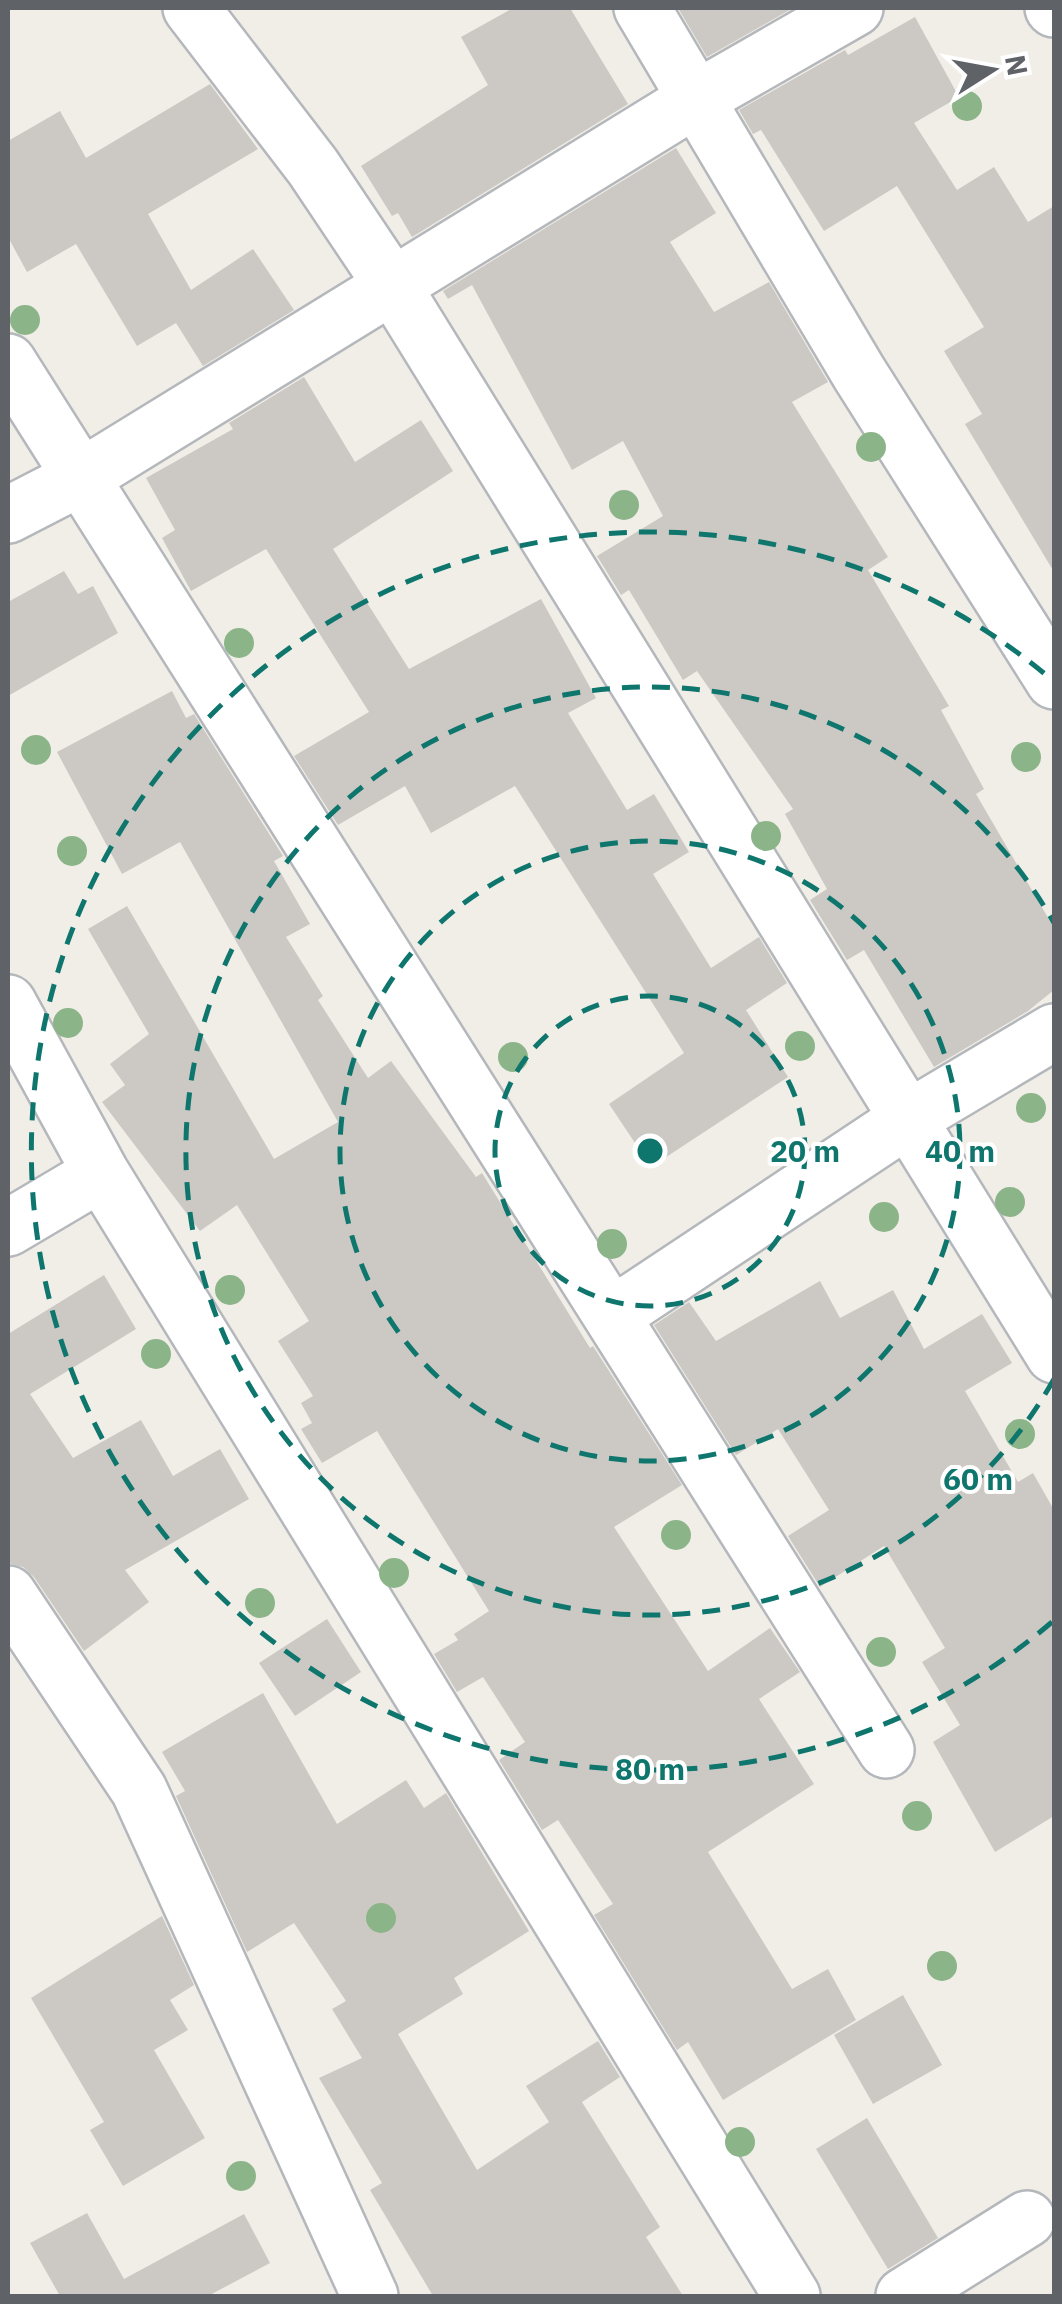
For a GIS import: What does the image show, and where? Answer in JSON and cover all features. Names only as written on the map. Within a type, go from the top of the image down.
[{"type":"street","points":[[191,8],[313,167],[392,286],[911,1117],[1054,1355]]},
{"type":"street","points":[[642,8],[859,373],[1054,681]]},
{"type":"street","points":[[8,515],[80,478],[696,99],[855,8]]},
{"type":"street","points":[[8,362],[886,1750]]},
{"type":"street","points":[[8,1002],[101,1173],[792,2296]]},
{"type":"street","points":[[613,1315],[911,1117],[1054,1032]]},
{"type":"street","points":[[8,1228],[101,1173]]},
{"type":"street","points":[[8,1594],[140,1790],[370,2296]]},
{"type":"street","points":[[904,2296],[1026,2219]]},
{"type":"building","points":[[513,8],[570,8],[628,104],[412,237],[398,213],[392,216],[361,166],[488,85],[461,37]]},
{"type":"building","points":[[678,8],[793,8],[707,57]]},
{"type":"building","points":[[915,17],[959,97],[914,123],[957,190],[994,167],[1028,222],[1054,206],[1054,572],[965,424],[982,414],[944,351],[984,327],[897,186],[824,231],[761,130],[753,134],[739,110],[845,50],[848,55]]},
{"type":"building","points":[[210,84],[258,149],[148,214],[191,290],[253,249],[294,310],[203,366],[176,323],[137,346],[76,244],[27,272],[8,237],[8,141],[60,111],[86,158]]},
{"type":"building","points":[[676,148],[716,213],[670,242],[714,312],[769,282],[828,382],[792,402],[888,557],[868,570],[949,706],[941,710],[984,789],[976,794],[1054,928],[1054,990],[1028,1011],[934,1067],[864,950],[847,960],[810,900],[827,889],[785,814],[793,809],[697,671],[683,680],[629,590],[621,595],[597,556],[663,516],[623,441],[572,470],[472,285],[448,299],[443,291]]},
{"type":"building","points":[[304,377],[355,462],[421,420],[453,471],[333,549],[409,669],[541,599],[596,698],[568,713],[627,810],[654,794],[689,852],[653,874],[711,968],[759,937],[787,983],[746,1010],[788,1077],[651,1167],[609,1104],[684,1053],[515,786],[431,833],[405,786],[338,825],[294,756],[369,712],[266,549],[191,591],[162,538],[175,530],[146,478],[233,429],[229,423]]},
{"type":"building","points":[[64,571],[78,594],[93,586],[118,633],[8,696],[8,602]]},
{"type":"building","points":[[172,691],[186,718],[194,714],[283,856],[274,861],[310,924],[286,937],[323,996],[318,1000],[368,1078],[391,1061],[476,1177],[482,1173],[590,1348],[593,1346],[682,1485],[614,1527],[708,1671],[770,1628],[800,1672],[759,1699],[814,1784],[708,1852],[792,1989],[828,1969],[856,2020],[723,2100],[688,2042],[677,2050],[594,1915],[613,1904],[558,1820],[542,1830],[499,1760],[525,1742],[483,1677],[457,1692],[434,1654],[458,1640],[454,1634],[489,1611],[377,1431],[322,1463],[301,1429],[312,1423],[301,1403],[313,1396],[278,1341],[309,1321],[237,1205],[200,1231],[102,1102],[125,1085],[110,1064],[149,1034],[88,929],[127,906],[274,1159],[338,1122],[180,842],[122,874],[57,752]]},
{"type":"building","points":[[104,1275],[136,1329],[30,1394],[73,1458],[141,1420],[173,1476],[220,1449],[249,1499],[125,1570],[149,1602],[84,1651],[34,1577],[23,1567],[8,1563],[8,1334]]},
{"type":"building","points":[[820,1281],[840,1318],[893,1290],[924,1349],[982,1314],[1012,1363],[965,1391],[1018,1482],[1033,1473],[1054,1510],[1054,1816],[995,1852],[933,1742],[960,1725],[922,1662],[945,1648],[884,1546],[820,1587],[788,1536],[829,1510],[778,1429],[736,1455],[654,1325],[689,1302],[716,1341]]},
{"type":"building","points":[[327,1619],[361,1672],[295,1716],[259,1663]]},
{"type":"building","points":[[263,1693],[337,1824],[406,1780],[424,1808],[446,1793],[529,1931],[454,1978],[463,1994],[398,2034],[477,2170],[549,2122],[526,2086],[598,2041],[620,2077],[582,2102],[660,2227],[646,2237],[683,2296],[433,2296],[370,2190],[382,2183],[319,2078],[362,2058],[332,2009],[346,2001],[294,1923],[247,1952],[176,1796],[185,1791],[162,1752]]},
{"type":"building","points":[[162,1916],[194,1985],[170,2000],[188,2030],[154,2050],[205,2138],[123,2186],[90,2130],[104,2122],[31,1998]]},
{"type":"building","points":[[903,1995],[942,2065],[873,2104],[834,2035]]},
{"type":"building","points":[[867,2118],[938,2238],[888,2269],[816,2149]]},
{"type":"building","points":[[87,2213],[124,2279],[244,2214],[270,2263],[208,2296],[60,2296],[30,2243]]}]
